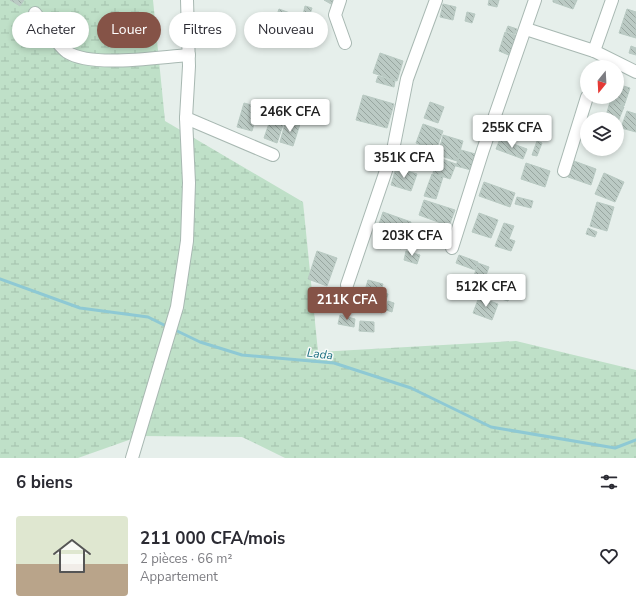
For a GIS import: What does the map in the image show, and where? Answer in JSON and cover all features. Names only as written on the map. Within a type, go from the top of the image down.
[{"type":"street","points":[[132,458],[177,307],[187,241],[189,183],[186,118],[189,55],[187,0]]},
{"type":"street","points":[[340,0],[335,15],[345,43]]},
{"type":"street","points":[[346,285],[393,150],[407,79],[436,0]]},
{"type":"street","points":[[452,248],[483,150],[535,0]]},
{"type":"street","points":[[597,58],[612,0]]},
{"type":"street","points":[[526,29],[636,72]]},
{"type":"street","points":[[64,48],[79,58],[97,60],[189,55]]},
{"type":"street","points":[[564,171],[585,104]]},
{"type":"street","points":[[186,118],[273,155]]},
{"type":"green space","points":[[0,0],[153,0],[154,12],[97,12],[97,48],[158,48],[165,121],[303,202],[318,352],[516,341],[636,370],[636,458],[285,458],[242,437],[140,436],[78,458],[0,458]]},
{"type":"building","points":[[10,0],[24,0],[20,6]]},
{"type":"building","points":[[324,0],[333,0],[331,4]]},
{"type":"building","points":[[489,0],[499,0],[497,7],[488,5]]},
{"type":"building","points":[[553,0],[577,0],[573,9],[553,2]]},
{"type":"building","points":[[443,4],[456,7],[453,20],[440,17]]},
{"type":"building","points":[[305,6],[312,8],[311,12],[304,12]]},
{"type":"building","points":[[279,9],[287,12],[278,12]]},
{"type":"building","points":[[627,9],[636,12],[636,38],[619,33]]},
{"type":"building","points":[[467,12],[475,14],[472,23],[465,21]]},
{"type":"building","points":[[508,26],[517,29],[515,34],[506,31]]},
{"type":"building","points":[[505,32],[518,36],[511,56],[499,51]]},
{"type":"building","points":[[631,46],[636,48],[636,55],[629,53]]},
{"type":"building","points":[[380,53],[403,61],[397,81],[373,73]]},
{"type":"building","points":[[378,76],[395,81],[394,87],[376,82]]},
{"type":"building","points":[[624,86],[630,88],[624,106],[618,104],[624,104]]},
{"type":"building","points":[[363,95],[394,104],[387,128],[356,120]]},
{"type":"building","points":[[430,102],[444,107],[438,123],[424,118]]},
{"type":"building","points":[[244,103],[259,107],[252,131],[237,127]]},
{"type":"building","points":[[609,104],[616,104],[624,107],[622,112],[607,112]]},
{"type":"building","points":[[627,111],[636,114],[636,132],[624,129],[624,120]]},
{"type":"building","points":[[273,112],[286,116],[277,143],[264,138]]},
{"type":"building","points":[[286,120],[300,124],[293,146],[280,142]]},
{"type":"building","points":[[423,124],[443,131],[436,150],[416,143]]},
{"type":"building","points":[[443,135],[463,141],[457,161],[438,155]]},
{"type":"building","points":[[500,139],[527,149],[523,159],[496,149]]},
{"type":"building","points":[[537,141],[542,143],[537,156],[532,155]]},
{"type":"building","points":[[424,148],[437,151],[433,163],[421,159]]},
{"type":"building","points":[[461,150],[479,155],[475,171],[456,166]]},
{"type":"building","points":[[439,158],[456,164],[450,179],[433,173]]},
{"type":"building","points":[[574,161],[596,169],[591,185],[568,177]]},
{"type":"building","points":[[526,163],[550,171],[545,187],[521,179]]},
{"type":"building","points":[[396,168],[417,174],[411,191],[391,185]]},
{"type":"building","points":[[604,173],[624,182],[615,202],[595,194]]},
{"type":"building","points":[[432,174],[443,177],[436,199],[424,196]]},
{"type":"building","points":[[484,182],[515,193],[510,207],[479,196]]},
{"type":"building","points":[[517,197],[533,201],[531,208],[515,204]]},
{"type":"building","points":[[424,200],[455,210],[449,226],[419,215]]},
{"type":"building","points":[[597,202],[614,207],[607,231],[590,226]]},
{"type":"building","points":[[383,212],[411,222],[406,235],[398,232],[396,236],[405,239],[401,249],[374,239]]},
{"type":"building","points":[[479,213],[498,220],[491,238],[472,232]]},
{"type":"building","points":[[504,223],[514,226],[509,239],[515,241],[511,251],[495,246]]},
{"type":"building","points":[[588,228],[597,232],[595,237],[586,234]]},
{"type":"building","points":[[317,251],[337,258],[327,286],[308,279]]},
{"type":"building","points":[[406,251],[420,255],[417,264],[404,260]]},
{"type":"building","points":[[459,255],[478,262],[475,270],[456,263]]},
{"type":"building","points":[[478,263],[489,267],[481,289],[471,286]]},
{"type":"building","points":[[508,276],[513,278],[508,286],[504,284]]},
{"type":"building","points":[[368,280],[383,284],[381,291],[366,287]]},
{"type":"building","points":[[368,288],[388,294],[382,313],[362,307]]},
{"type":"building","points":[[491,288],[510,295],[508,301],[488,295]]},
{"type":"building","points":[[479,297],[498,304],[492,320],[473,313]]},
{"type":"building","points":[[388,301],[394,303],[392,312],[386,310]]},
{"type":"building","points":[[340,315],[355,319],[354,327],[338,324]]},
{"type":"building","points":[[360,321],[374,322],[374,332],[359,331]]},
{"type":"waterway","name":"Lada","points":[[0,279],[80,308],[148,317],[168,327]]},
{"type":"waterway","name":"Lada","points":[[173,329],[200,342],[242,355],[334,363],[411,388],[491,427],[615,448],[636,440]]}]
